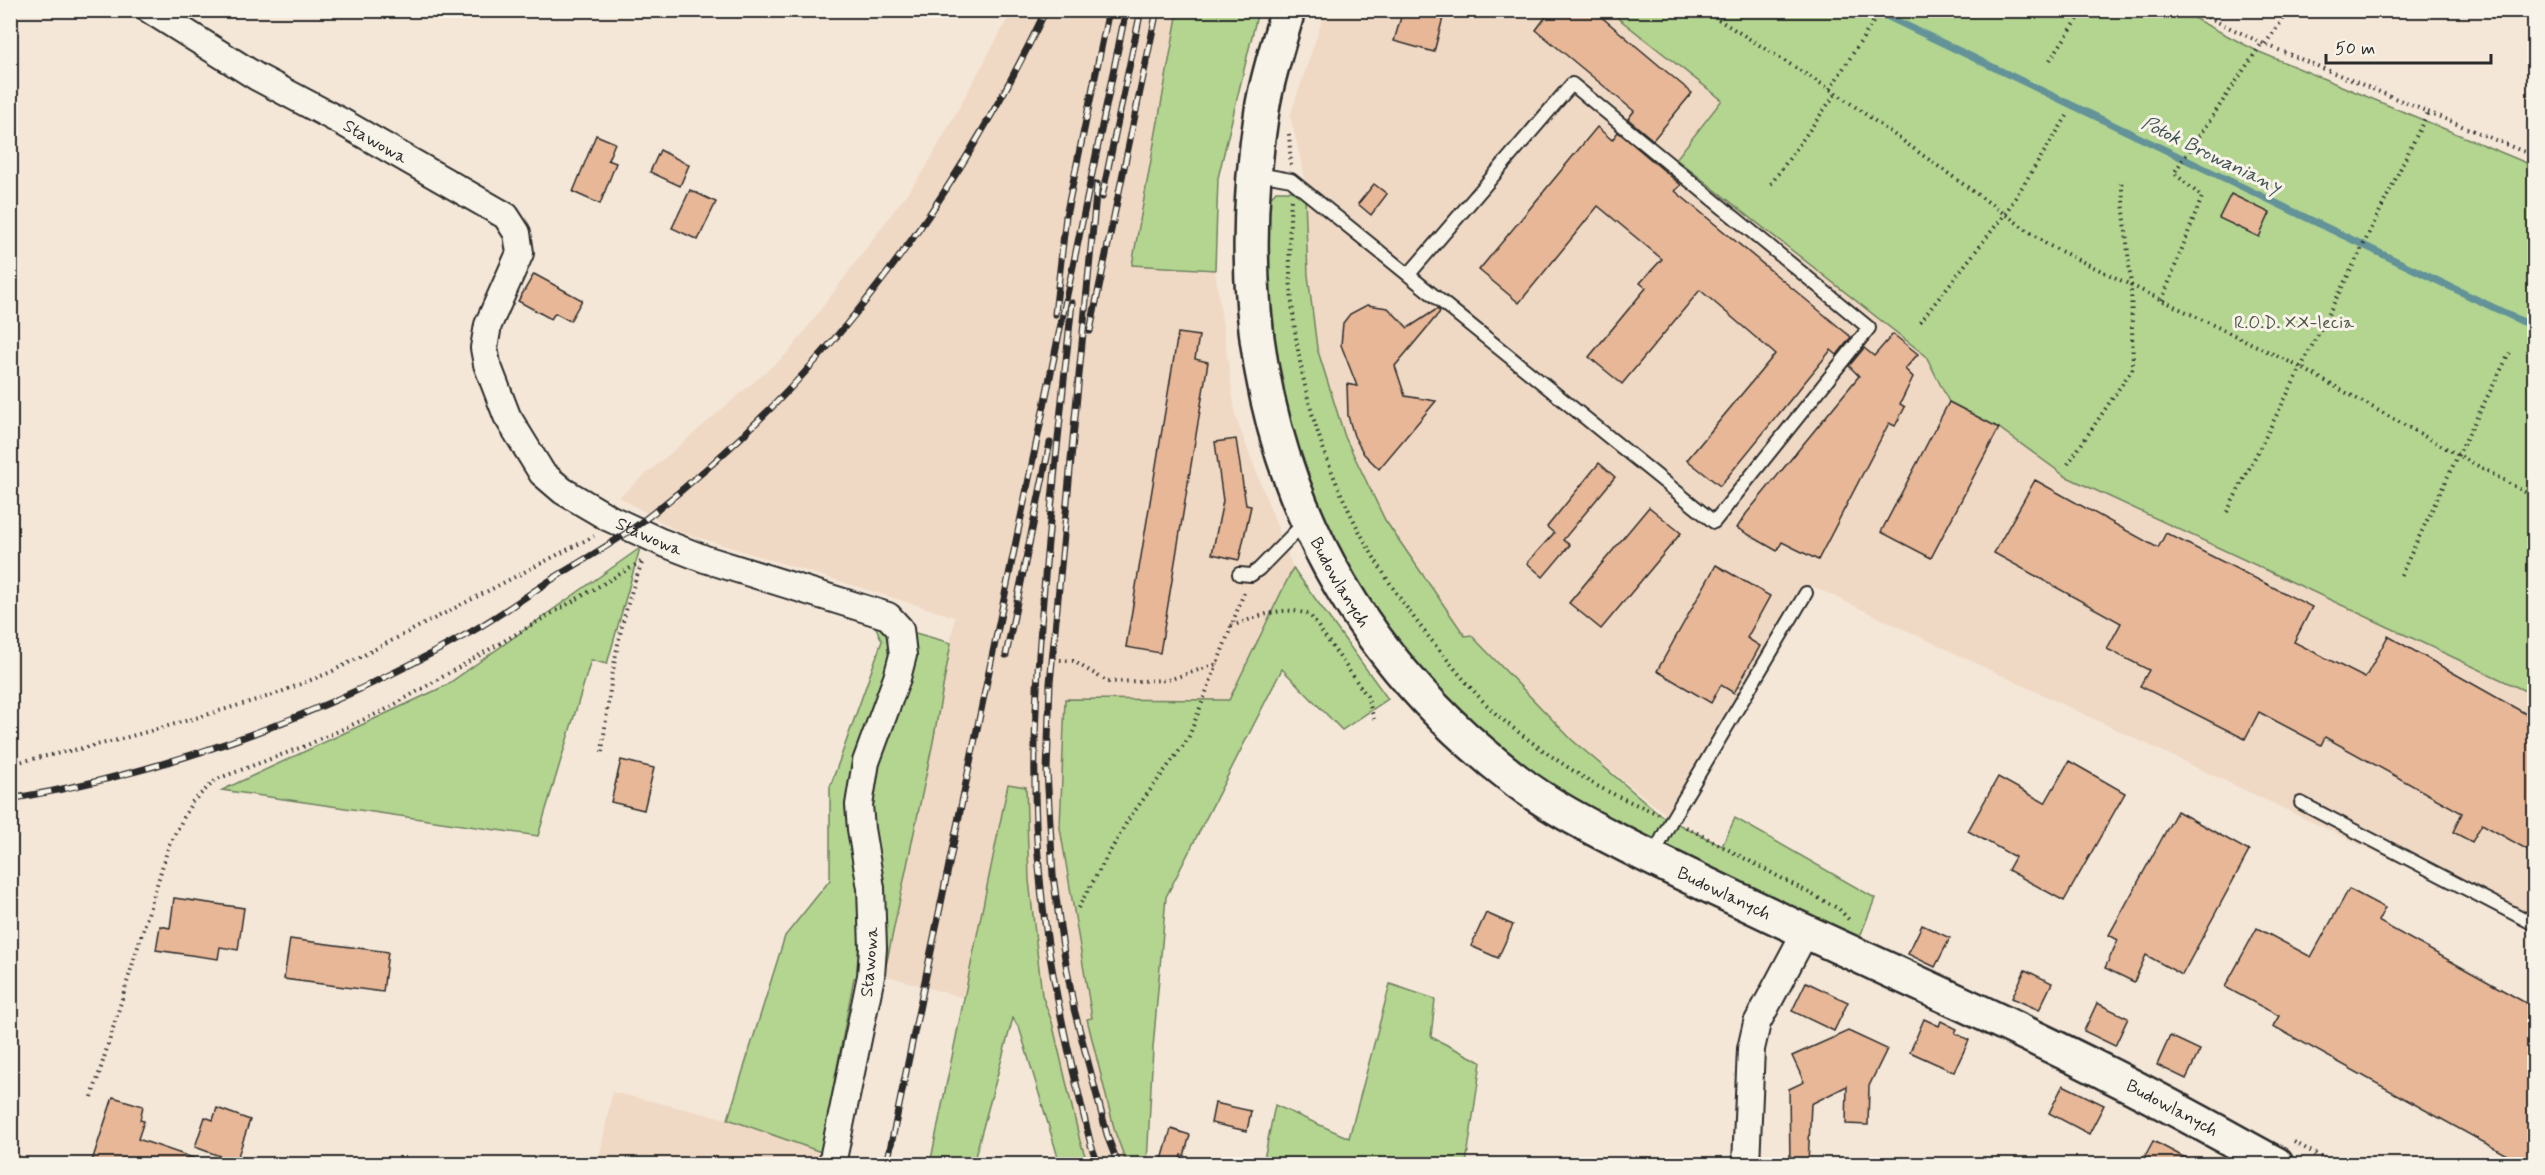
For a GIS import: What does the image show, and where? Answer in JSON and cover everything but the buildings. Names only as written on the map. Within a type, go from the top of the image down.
[{"type":"street","name":"Stawowa","points":[[150,10],[257,77],[342,122],[506,216],[515,228],[521,248],[517,263],[488,325],[484,348],[487,364],[510,422],[542,473],[563,491],[618,523],[661,542],[705,559],[888,616],[900,629],[903,655],[861,782],[859,805],[871,888],[873,948],[864,1018],[832,1164]]},
{"type":"street","name":"Budowlanych","points":[[1288,10],[1262,106],[1254,174],[1250,271],[1254,325],[1269,414],[1307,520],[1344,592],[1381,648],[1416,689],[1458,733],[1520,784],[1580,821],[1806,932],[2109,1074],[2276,1164]]},
{"type":"street","points":[[1746,1164],[1751,1049],[1757,1023],[1806,932]]},
{"type":"lane","points":[[1254,174],[1291,180],[1410,273],[1714,522],[1869,328],[1572,84],[1410,273]]},
{"type":"lane","points":[[1245,574],[1307,520]]},
{"type":"lane","points":[[1652,858],[1671,819],[1806,593]]},
{"type":"lane","points":[[2301,803],[2535,924]]},
{"type":"path","points":[[1703,10],[1836,93],[2048,245],[2300,367],[2535,497]]},
{"type":"path","points":[[1830,89],[1881,10]]},
{"type":"path","points":[[2050,60],[2084,10]]},
{"type":"path","points":[[2198,10],[2209,18],[2264,44],[2535,156]]},
{"type":"path","points":[[2162,300],[2202,197],[2174,173],[2290,10]]},
{"type":"path","points":[[1771,184],[1836,93]]},
{"type":"path","points":[[2227,512],[2369,235],[2428,112]]},
{"type":"path","points":[[1920,322],[2005,214],[2067,116]]},
{"type":"path","points":[[1288,131],[1291,180],[1289,282],[1294,335],[1303,376],[1315,427],[1332,473],[1354,522],[1390,585],[1425,633],[1465,681],[1502,719],[1593,783],[1671,819],[1839,909],[1853,924]]},
{"type":"path","points":[[2068,464],[2133,368],[2131,285],[2121,179]]},
{"type":"path","points":[[2402,575],[2457,455],[2511,351]]},
{"type":"path","points":[[10,764],[110,742],[182,722],[273,695],[332,672],[618,523]]},
{"type":"path","points":[[92,1097],[169,845],[192,802],[218,779],[305,746],[385,710],[643,562],[661,542]]},
{"type":"path","points":[[602,752],[616,645],[632,588],[643,562]]},
{"type":"path","points":[[1078,908],[1128,820],[1188,739],[1231,626],[1245,574]]},
{"type":"path","points":[[1231,626],[1281,610],[1296,610],[1310,615],[1367,696],[1374,719]]},
{"type":"path","points":[[1060,660],[1073,661],[1108,682],[1168,680],[1217,664]]},
{"type":"shaded area","points":[[1012,11],[1178,11],[1132,265],[1215,270],[1236,418],[1293,568],[1229,700],[1065,699],[1060,828],[1092,1019],[1087,1020],[1115,1132],[1127,1164],[1088,1164],[1080,1141],[1052,1022],[1042,995],[1029,880],[1026,787],[1008,785],[963,998],[884,975],[933,742],[955,617],[677,531],[619,497],[789,352],[925,169]]},
{"type":"shaded area","points":[[1325,11],[1609,11],[1723,100],[1677,158],[1926,356],[1949,402],[1999,428],[2065,476],[2534,695],[2534,927],[1810,585],[1672,819],[1572,740],[1472,635],[1465,637],[1385,520],[1345,437],[1317,348],[1308,275],[1304,173],[1290,116]]},
{"type":"shaded area","points":[[612,1092],[728,1119],[821,1152],[818,1164],[598,1164]]},
{"type":"green space","points":[[1178,11],[1203,11],[1218,14],[1219,11],[1258,11],[1218,178],[1215,270],[1132,265]]},
{"type":"green space","name":"R.O.D. XX-lecia","points":[[1609,11],[2180,11],[2257,51],[2534,166],[2534,695],[2065,476],[1999,428],[1949,402],[1926,356],[1676,159],[1722,100]]},
{"type":"green space","points":[[1276,191],[1291,191],[1305,198],[1308,275],[1317,348],[1345,437],[1385,520],[1465,636],[1471,635],[1572,740],[1662,816],[1722,846],[1735,818],[1875,898],[1858,942],[1632,832],[1551,787],[1476,728],[1423,674],[1371,606],[1322,516],[1289,429],[1272,351],[1263,258],[1266,202]]},
{"type":"green space","points":[[640,548],[607,664],[591,660],[538,836],[222,790],[445,686]]},
{"type":"green space","points":[[1293,568],[1388,699],[1342,730],[1282,669],[1166,897],[1153,1048],[1147,1164],[1127,1164],[1115,1132],[1087,1019],[1092,1018],[1060,828],[1065,699],[1229,700]]},
{"type":"green space","points":[[873,621],[951,643],[933,742],[884,975],[854,978],[821,1152],[728,1119],[785,936],[830,880],[830,787],[882,641]]},
{"type":"green space","points":[[1008,784],[1026,787],[1029,880],[1042,995],[1052,1022],[1080,1141],[1088,1164],[1060,1164],[1020,1030],[1013,1018],[973,1164],[930,1164]]},
{"type":"green space","points":[[1390,984],[1435,999],[1431,1037],[1481,1062],[1466,1164],[1263,1164],[1275,1105],[1349,1138]]},
{"type":"waterway","name":"Potok Browaniany","points":[[1874,10],[2534,327]]},
{"type":"railway","points":[[10,799],[130,773],[189,756],[304,714],[360,689],[469,633],[635,527],[710,466],[758,421],[803,375],[857,312],[918,231],[974,145],[1046,10]]},
{"type":"railway","points":[[1055,314],[1066,216],[1109,10]]},
{"type":"railway","points":[[887,1164],[1126,10]]},
{"type":"railway","points":[[1102,197],[1141,10]]},
{"type":"railway","points":[[1090,331],[1157,10]]},
{"type":"railway","points":[[1097,184],[1050,683],[1047,771],[1053,875],[1074,1009],[1108,1138],[1118,1164]]},
{"type":"railway","points":[[1072,303],[1041,624],[1035,733],[1035,805],[1048,946],[1075,1079],[1098,1164]]},
{"type":"railway","points":[[1006,655],[1050,443]]}]
